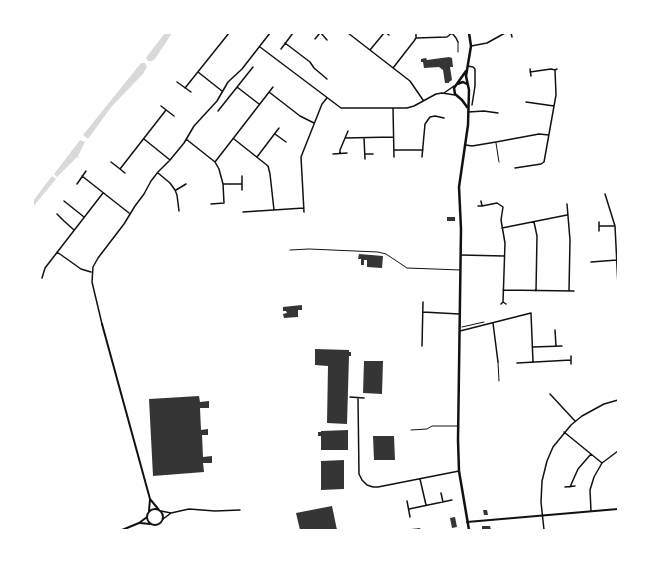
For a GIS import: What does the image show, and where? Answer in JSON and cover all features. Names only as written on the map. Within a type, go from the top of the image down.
[{"type":"main road","points":[[468,108],[454,92],[456,85],[468,66],[471,46],[469,33]]},
{"type":"main road","points":[[466,70],[469,92],[468,125],[459,187],[461,270],[458,426],[459,471],[469,530]]},
{"type":"main road","points":[[456,85],[463,82],[468,84]]},
{"type":"main road","points":[[459,96],[465,96],[469,92]]},
{"type":"street","points":[[185,88],[229,33]]},
{"type":"street","points":[[122,530],[139,523],[147,517],[150,499],[102,324],[93,288],[92,272],[100,254],[124,224],[151,181],[170,160],[194,126],[217,101],[228,82],[242,69],[270,33]]},
{"type":"street","points":[[280,49],[293,33]]},
{"type":"street","points":[[315,39],[320,33],[327,40]]},
{"type":"street","points":[[348,33],[410,81],[423,100]]},
{"type":"street","points":[[370,50],[385,33],[389,35]]},
{"type":"street","points":[[393,68],[416,38],[416,33]]},
{"type":"street","points":[[416,38],[447,37],[452,33],[458,42]]},
{"type":"street","points":[[471,46],[487,43],[505,33]]},
{"type":"street","points":[[511,33],[512,37]]},
{"type":"street","points":[[285,43],[310,62],[314,68],[327,79]]},
{"type":"street","points":[[260,47],[341,108],[410,107],[430,96],[442,93],[456,85]]},
{"type":"street","points":[[468,66],[473,66],[475,69],[475,86],[472,105]]},
{"type":"street","points":[[218,111],[253,67]]},
{"type":"street","points":[[530,69],[531,76]]},
{"type":"street","points":[[515,168],[541,164],[544,162],[556,95],[556,70],[551,69],[530,72]]},
{"type":"street","points":[[198,72],[222,91]]},
{"type":"street","points":[[177,82],[191,92]]},
{"type":"street","points":[[215,162],[273,86]]},
{"type":"street","points":[[237,87],[259,104]]},
{"type":"street","points":[[269,92],[300,116],[314,123]]},
{"type":"street","points":[[442,93],[459,96]]},
{"type":"street","points":[[304,212],[301,157],[322,104],[327,98]]},
{"type":"street","points":[[526,102],[554,106]]},
{"type":"street","points":[[161,106],[174,116]]},
{"type":"street","points":[[393,108],[394,157]]},
{"type":"street","points":[[120,169],[166,110]]},
{"type":"street","points":[[468,112],[484,111],[498,113]]},
{"type":"street","points":[[422,157],[424,128],[427,121],[430,117],[435,116],[444,118]]},
{"type":"street","points":[[257,157],[279,128]]},
{"type":"street","points":[[340,154],[340,150],[348,131]]},
{"type":"street","points":[[275,134],[286,142]]},
{"type":"street","points":[[464,145],[472,146],[539,134],[549,135]]},
{"type":"street","points":[[345,138],[394,137]]},
{"type":"street","points":[[144,138],[170,160]]},
{"type":"street","points":[[234,138],[265,163],[270,170],[274,210]]},
{"type":"street","points":[[364,138],[365,159]]},
{"type":"street","points":[[186,139],[215,162],[219,169],[223,184],[224,203],[211,204]]},
{"type":"street","points":[[394,150],[423,150]]},
{"type":"street","points":[[333,154],[347,153]]},
{"type":"street","points":[[364,154],[373,154]]},
{"type":"street","points":[[111,162],[126,173]]},
{"type":"street","points":[[76,184],[86,171]]},
{"type":"street","points":[[157,173],[170,183],[176,190],[179,211]]},
{"type":"street","points":[[82,176],[130,214]]},
{"type":"street","points":[[242,176],[242,190]]},
{"type":"street","points":[[176,190],[186,184]]},
{"type":"street","points":[[223,184],[242,184]]},
{"type":"street","points":[[42,278],[45,268],[103,193]]},
{"type":"street","points":[[605,194],[615,226],[618,286]]},
{"type":"street","points":[[64,201],[84,217]]},
{"type":"street","points":[[481,201],[482,206]]},
{"type":"street","points":[[478,206],[497,203],[503,207],[501,214],[505,243],[502,303],[506,304]]},
{"type":"street","points":[[566,204],[570,240],[569,291]]},
{"type":"street","points":[[243,212],[304,208]]},
{"type":"street","points":[[57,214],[74,230]]},
{"type":"street","points":[[502,228],[568,215]]},
{"type":"street","points":[[534,222],[537,236],[536,291]]},
{"type":"street","points":[[599,222],[599,231]]},
{"type":"street","points":[[599,226],[615,226]]},
{"type":"street","points":[[57,252],[81,269],[92,272]]},
{"type":"street","points":[[461,254],[504,256]]},
{"type":"street","points":[[591,262],[617,260]]},
{"type":"street","points":[[503,290],[574,291]]},
{"type":"street","points":[[422,346],[423,302]]},
{"type":"street","points":[[423,312],[460,314]]},
{"type":"street","points":[[460,331],[531,313],[533,362]]},
{"type":"street","points":[[492,323],[498,362]]},
{"type":"street","points":[[555,330],[556,346]]},
{"type":"street","points":[[533,347],[562,346]]},
{"type":"street","points":[[571,356],[571,364]]},
{"type":"street","points":[[517,363],[571,360]]},
{"type":"street","points":[[550,394],[575,421]]},
{"type":"street","points":[[350,398],[364,398]]},
{"type":"street","points":[[358,398],[359,470],[360,477],[363,482],[375,488],[459,471]]},
{"type":"street","points":[[544,530],[541,487],[544,467],[554,447],[564,432],[575,421],[593,409],[618,400]]},
{"type":"street","points":[[564,432],[602,463]]},
{"type":"street","points":[[591,512],[590,496],[594,476],[602,463],[618,452]]},
{"type":"street","points":[[570,487],[578,469],[590,454]]},
{"type":"street","points":[[420,479],[426,505]]},
{"type":"street","points":[[565,487],[575,486]]},
{"type":"street","points":[[441,493],[443,502]]},
{"type":"street","points":[[150,499],[160,510],[163,519]]},
{"type":"street","points":[[409,509],[452,500]]},
{"type":"street","points":[[407,501],[410,517]]},
{"type":"street","points":[[149,512],[154,509],[171,513]]},
{"type":"street","points":[[139,523],[153,525],[161,523],[163,519],[171,513],[189,509],[215,511],[240,510]]},
{"type":"street","points":[[467,522],[618,509]]},
{"type":"street","points":[[147,517],[149,522],[153,525]]},
{"type":"lane","points":[[458,42],[458,52]]},
{"type":"lane","points":[[496,142],[499,162]]},
{"type":"lane","points":[[290,250],[309,249],[380,252],[386,254],[407,268],[461,270]]},
{"type":"lane","points":[[498,362],[498,381]]},
{"type":"lane","points":[[412,430],[427,429],[432,426],[458,426]]},
{"type":"path","points":[[460,327],[484,322]]},
{"type":"shaded area","points":[[165,33],[172,33],[155,59],[148,61],[146,58]]},
{"type":"shaded area","points":[[141,63],[145,63],[147,67],[143,74],[112,106],[88,139],[83,135]]},
{"type":"shaded area","points":[[80,140],[85,142],[78,156],[80,158],[77,157],[57,177],[54,174]]},
{"type":"shaded area","points":[[52,176],[56,179],[33,207],[33,201]]},
{"type":"building","points":[[449,57],[452,58],[453,67],[450,67],[452,80],[449,83],[445,83],[443,70],[439,67],[424,68],[423,62],[421,62],[421,59],[426,58],[427,60]]},
{"type":"building","points":[[447,217],[455,217],[455,221],[447,221]]},
{"type":"building","points":[[359,254],[383,256],[382,268],[367,267],[367,260],[364,260],[364,265],[361,265],[361,259],[358,259]]},
{"type":"building","points":[[302,305],[302,310],[298,310],[298,317],[284,318],[283,314],[287,313],[286,311],[283,311],[283,307]]},
{"type":"building","points":[[315,349],[349,350],[349,352],[351,352],[351,356],[349,356],[347,424],[327,423],[328,366],[315,365]]},
{"type":"building","points":[[364,361],[383,361],[382,394],[363,393]]},
{"type":"building","points":[[199,396],[200,402],[209,401],[209,408],[200,408],[201,430],[208,429],[208,435],[202,435],[203,457],[212,456],[212,463],[203,463],[204,472],[153,476],[149,399]]},
{"type":"building","points":[[348,430],[348,450],[321,450],[321,436],[318,436],[318,432]]},
{"type":"building","points":[[373,436],[394,436],[395,460],[374,460]]},
{"type":"building","points":[[344,460],[344,489],[321,490],[321,461]]},
{"type":"building","points":[[332,506],[337,530],[300,530],[296,513]]},
{"type":"building","points":[[483,510],[487,510],[488,515],[484,515]]},
{"type":"building","points":[[455,517],[457,527],[452,528],[450,518]]},
{"type":"building","points":[[482,526],[490,526],[491,530],[482,530]]},
{"type":"building","points":[[420,528],[421,530],[411,530],[411,529]]}]
